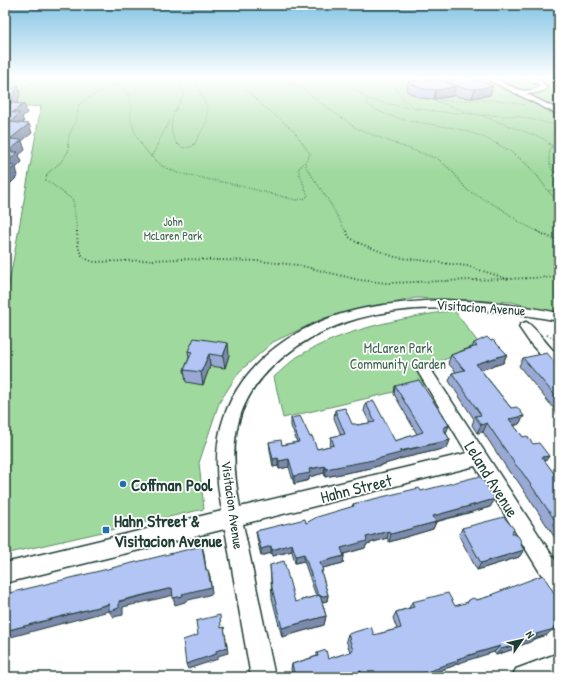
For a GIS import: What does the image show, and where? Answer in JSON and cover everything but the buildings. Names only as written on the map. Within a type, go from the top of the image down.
[{"type":"street","name":"Visitacion Avenue","points":[[263,677],[232,518],[226,479],[225,456],[231,417],[239,400],[258,371],[283,348],[298,338],[344,318],[377,310],[410,305],[445,303],[486,305],[527,310],[559,317]]},
{"type":"street","points":[[526,327],[535,340],[559,366]]},
{"type":"street","name":"Leland Avenue","points":[[425,372],[559,585]]},
{"type":"street","name":"Hahn Street","points":[[5,573],[479,458]]},
{"type":"street","points":[[524,677],[559,666]]},
{"type":"path","points":[[78,109],[78,114],[67,139],[69,150],[61,162],[47,174],[46,180],[51,186],[73,200],[79,252],[86,260],[104,263],[181,259],[257,261],[298,265],[359,280],[387,283],[559,276]]},
{"type":"path","points":[[131,109],[131,120],[138,139],[152,157],[162,166],[178,173],[232,184],[296,200],[304,199],[308,196],[307,190],[298,177],[298,169],[306,161],[310,154],[294,131],[267,109]]},
{"type":"path","points":[[152,157],[176,109]]},
{"type":"path","points":[[172,117],[171,132],[175,141],[180,147],[184,148],[193,146],[207,122],[207,109]]},
{"type":"path","points":[[329,109],[356,128],[438,159],[452,170],[467,190],[502,209],[521,223],[559,242]]},
{"type":"path","points":[[375,109],[383,113],[407,120],[466,131],[500,145],[536,172],[547,190],[559,202]]},
{"type":"path","points":[[423,109],[432,111],[480,115],[517,116],[559,126]]},
{"type":"path","points":[[460,109],[537,136],[552,145],[559,152]]},
{"type":"path","points":[[552,145],[548,152],[547,158],[559,182]]},
{"type":"path","points":[[306,161],[306,167],[330,203],[349,237],[356,242],[395,258],[467,266],[510,279]]},
{"type":"path","points":[[547,190],[556,191],[559,186]]},
{"type":"green space","name":"John McLaren Park","points":[[40,109],[559,109],[559,314],[512,302],[416,298],[324,318],[273,342],[239,372],[219,403],[199,463],[204,509],[5,554],[5,306]]},
{"type":"green space","name":"McLaren Park Community Garden","points":[[454,310],[480,345],[441,361],[428,384],[283,418],[274,377],[297,357],[334,339],[373,326]]},
{"type":"place","name":"Coffman Pool","points":[[123,484]]},
{"type":"place","name":"Hahn Street & Visitacion Avenue","points":[[106,530]]}]
